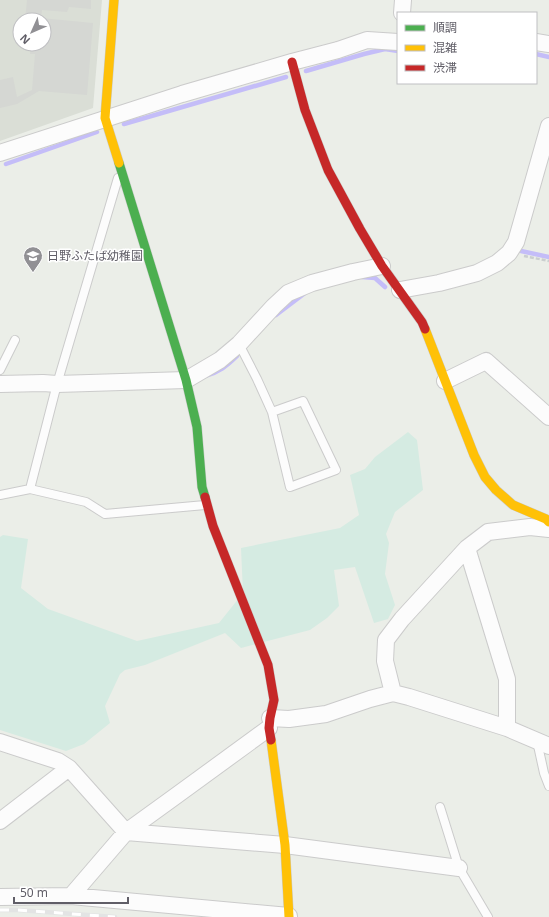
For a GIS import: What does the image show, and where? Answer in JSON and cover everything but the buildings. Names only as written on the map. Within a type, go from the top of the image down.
[{"type":"street","points":[[0,897],[71,896],[292,917],[270,723],[274,700],[268,665],[206,505],[202,487],[197,427],[186,380],[105,118],[114,0]]},
{"type":"street","points":[[402,12],[403,0]]},
{"type":"street","points":[[1,155],[105,118],[368,40],[397,42]]},
{"type":"street","points":[[537,42],[549,44]]},
{"type":"street","points":[[292,62],[305,110],[328,170],[382,266],[422,322],[474,456],[486,477],[496,490],[513,505],[546,519],[549,522]]},
{"type":"street","points":[[400,290],[439,283],[477,273],[496,263],[509,253],[516,242],[549,126]]},
{"type":"street","points":[[0,384],[57,384],[186,380],[220,360],[239,344],[288,293],[312,283],[382,266]]},
{"type":"street","points":[[445,381],[486,361],[549,417]]},
{"type":"street","points":[[393,693],[385,661],[386,640],[402,619],[467,548],[488,532],[530,527],[549,529]]},
{"type":"street","points":[[467,548],[507,679],[507,728]]},
{"type":"street","points":[[71,896],[126,832],[270,723],[326,714],[393,693],[507,728],[543,744]]},
{"type":"street","points":[[0,742],[58,760],[69,768],[126,832],[285,845],[459,868]]},
{"type":"street","points":[[0,821],[69,768]]},
{"type":"lane","points":[[30,489],[57,384],[121,169]]},
{"type":"lane","points":[[0,370],[15,340]]},
{"type":"lane","points":[[239,344],[272,412],[290,487],[336,470],[303,401],[272,412]]},
{"type":"lane","points":[[0,495],[30,489],[86,502],[105,514],[206,505]]},
{"type":"lane","points":[[543,744],[544,773],[549,786]]},
{"type":"lane","points":[[440,807],[459,868],[488,917]]},
{"type":"path","points":[[509,253],[549,260]]},
{"type":"shaded area","points":[[0,0],[102,0],[93,108],[0,141]]},
{"type":"green space","points":[[408,432],[417,440],[423,490],[395,512],[386,534],[389,543],[385,574],[395,605],[388,619],[374,623],[355,567],[334,570],[339,606],[327,618],[310,630],[241,648],[225,633],[145,665],[125,670],[120,674],[105,706],[110,723],[84,744],[66,751],[0,730],[0,537],[3,535],[28,539],[21,588],[48,609],[137,641],[219,623],[243,593],[241,548],[340,528],[359,515],[350,475],[365,469],[375,457]]},
{"type":"waterway","points":[[306,71],[385,49],[397,51]]},
{"type":"waterway","points":[[537,54],[549,57]]},
{"type":"waterway","points":[[124,124],[286,77]]},
{"type":"waterway","points":[[6,164],[97,132]]},
{"type":"waterway","points":[[521,251],[549,257]]},
{"type":"waterway","points":[[362,277],[375,278],[385,287]]},
{"type":"waterway","points":[[276,315],[305,293]]},
{"type":"waterway","points":[[205,376],[214,373],[230,363],[237,356]]},
{"type":"railway","points":[[0,910],[115,917]]},
{"type":"traffic: fast","points":[[119,163],[186,380],[197,427],[202,487],[205,497]]},
{"type":"traffic: slow","points":[[114,0],[105,118],[119,163]]},
{"type":"traffic: slow","points":[[425,329],[474,455],[485,477],[496,490],[513,505],[546,519],[549,522]]},
{"type":"traffic: slow","points":[[271,740],[285,845],[289,917]]},
{"type":"traffic: jam","points":[[292,62],[305,110],[328,170],[382,266],[422,322],[425,329]]},
{"type":"traffic: jam","points":[[205,497],[213,526],[268,665],[274,700],[269,728],[271,740]]},
{"type":"place","name":"日野ふたば幼稚園","points":[[33,273]]}]
